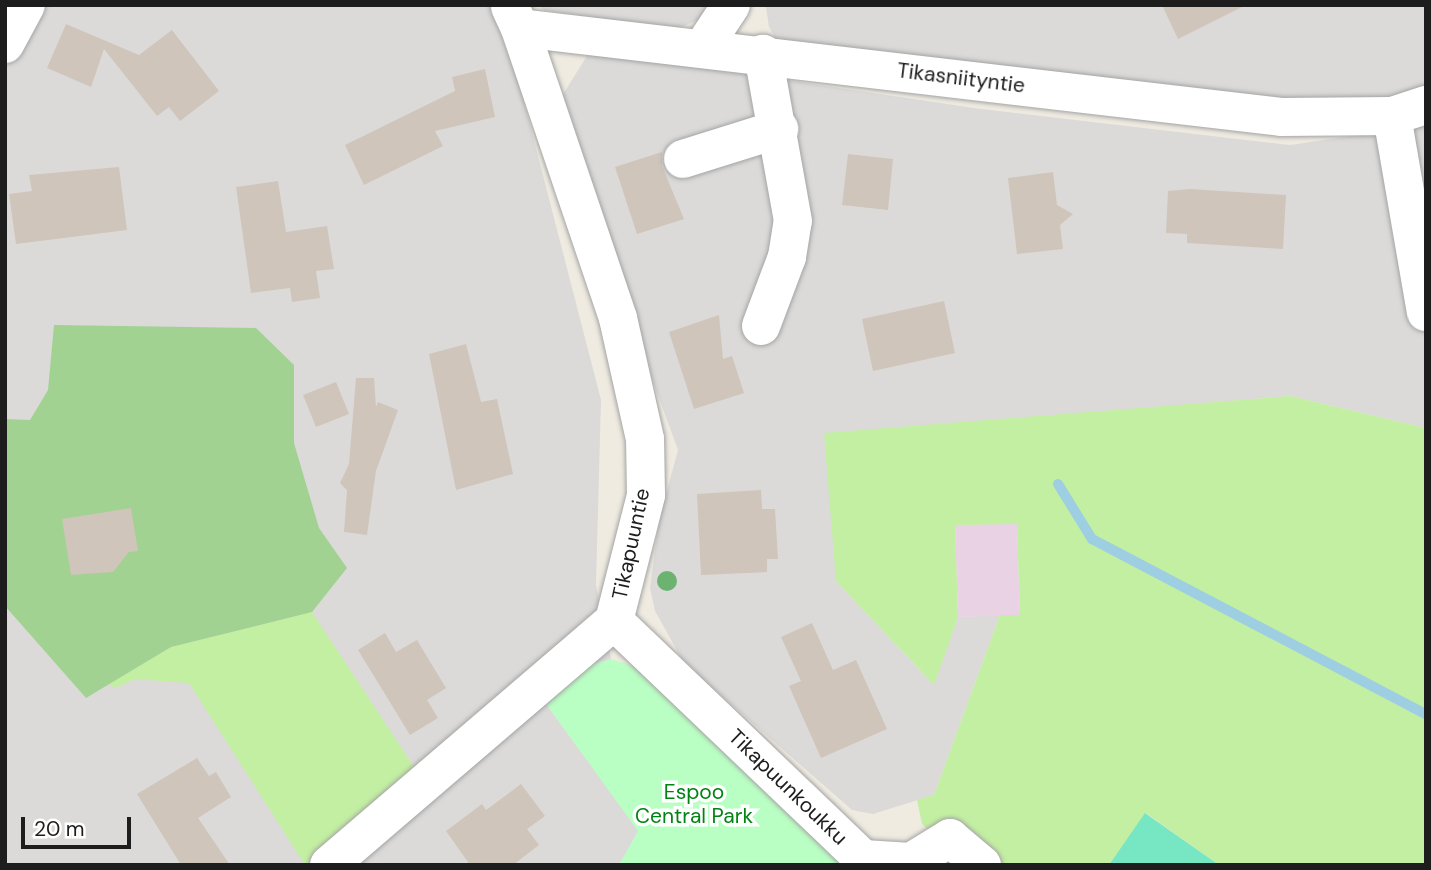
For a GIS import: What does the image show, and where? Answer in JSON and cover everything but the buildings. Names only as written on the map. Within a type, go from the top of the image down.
[{"type":"street","points":[[5,44],[26,5]]},
{"type":"street","points":[[704,46],[730,5]]},
{"type":"street","name":"Tikasniityntie","points":[[515,17],[763,54],[1280,117],[1409,111]]},
{"type":"street","name":"Tikapuuntie","points":[[329,865],[614,621],[646,495],[645,439],[618,318],[515,17]]},
{"type":"street","points":[[761,326],[787,257],[793,221],[779,129],[763,54]]},
{"type":"street","points":[[1409,111],[1426,312]]},
{"type":"street","points":[[683,159],[779,129]]},
{"type":"street","name":"Tikapuunkoukku","points":[[614,621],[863,859],[911,862],[950,838],[982,865]]},
{"type":"shaded area","points":[[5,5],[490,5],[521,90],[601,400],[596,585],[611,659],[583,667],[544,701],[639,831],[619,865],[5,865]]},
{"type":"shaded area","points":[[538,5],[715,5],[707,17],[673,30],[544,10]]},
{"type":"shaded area","points":[[1426,5],[1426,89],[1330,110],[779,44],[769,27],[766,7]]},
{"type":"shaded area","points":[[590,51],[974,108],[1290,145],[1426,125],[1426,428],[1290,396],[1010,420],[836,581],[933,684],[958,617],[1000,615],[934,795],[873,814],[852,810],[684,663],[655,611],[650,588],[659,520],[678,450],[645,360],[562,96]]},
{"type":"shaded area","points":[[1017,523],[1020,615],[958,617],[955,525]]},
{"type":"green space","points":[[54,325],[256,328],[294,365],[294,443],[319,528],[347,568],[312,612],[171,647],[86,698],[5,606],[5,419],[30,420],[48,390]]},
{"type":"green space","points":[[1290,396],[1426,428],[1426,865],[1219,865],[1146,813],[1109,865],[969,865],[922,824],[917,800],[934,795],[1000,615],[1020,615],[1017,524],[955,525],[958,617],[934,685],[836,581],[824,433]]},
{"type":"green space","points":[[312,612],[416,770],[305,865],[189,683],[135,679],[115,688],[109,684],[171,647]]},
{"type":"green space","name":"Espoo Central Park","points":[[611,659],[636,667],[850,865],[619,865],[638,831],[544,701],[583,667]]},
{"type":"green space","points":[[1145,813],[1219,865],[1109,865]]},
{"type":"waterway","points":[[1058,484],[1092,539],[1426,714]]}]
